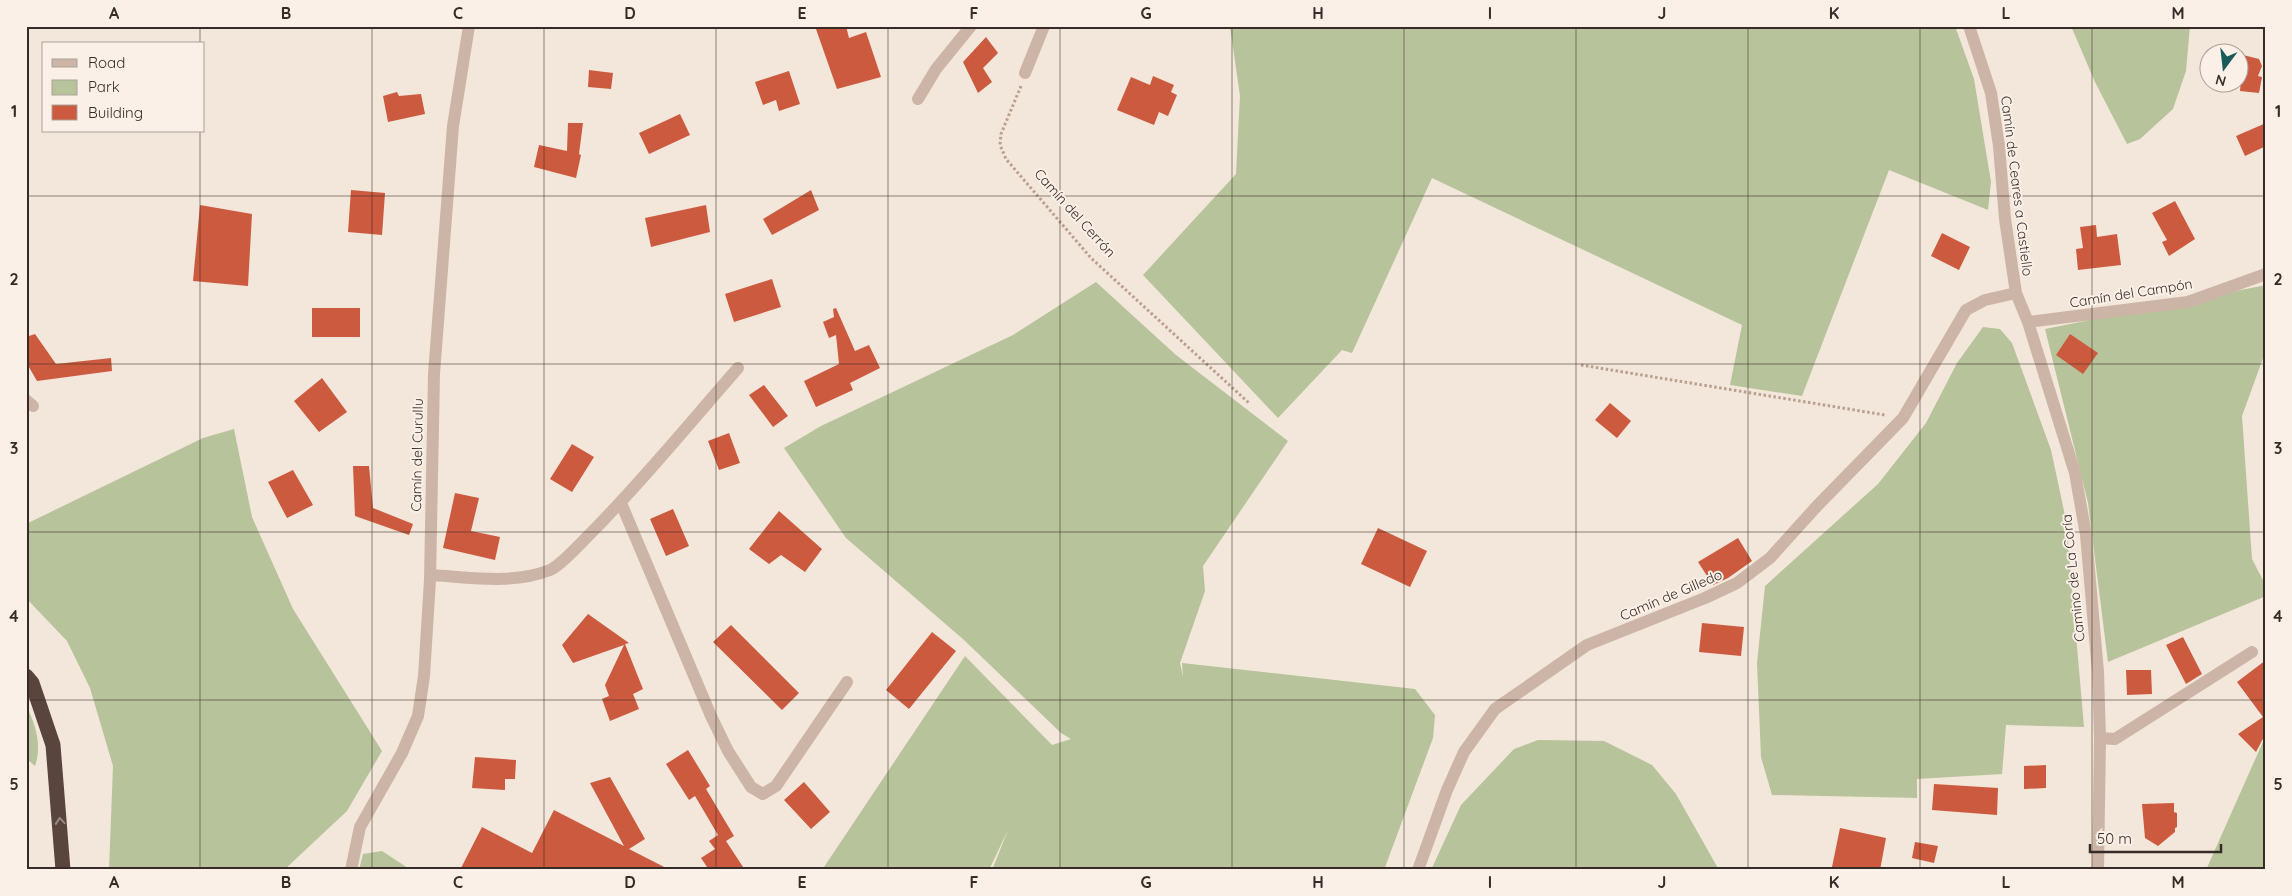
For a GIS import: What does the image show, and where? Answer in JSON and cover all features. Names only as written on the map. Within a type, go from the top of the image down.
[{"type":"highway","points":[[26,676],[32,683],[53,745],[61,826],[63,870]]},
{"type":"street","name":"Camín del Curullu","points":[[351,870],[360,827],[402,753],[418,716],[424,676],[430,574],[435,364],[453,126],[469,26]]},
{"type":"street","points":[[918,99],[936,69],[971,26]]},
{"type":"street","points":[[1026,73],[1044,26]]},
{"type":"street","name":"Camín de Ceares a Castiello","points":[[1969,26],[1977,45],[1991,93],[1999,146],[2005,219],[2016,293]]},
{"type":"street","name":"Camín del Campón","points":[[2028,322],[2188,302],[2266,274]]},
{"type":"street","name":"Camino de La Coría","points":[[2016,293],[2028,322],[2075,473],[2086,535],[2098,672],[2100,738],[2098,870]]},
{"type":"street","name":"Camín de Gilledo","points":[[1418,870],[1447,790],[1464,752],[1495,710],[1587,645],[1705,598],[1737,583],[1770,558],[1817,506],[1903,418],[1966,310],[1985,300],[2016,293]]},
{"type":"street","points":[[430,574],[492,579],[525,577],[552,569],[621,503],[666,448],[738,368]]},
{"type":"street","points":[[621,503],[711,716],[728,751],[751,787],[764,794],[776,786],[847,682]]},
{"type":"street","points":[[2100,738],[2115,739],[2252,652]]},
{"type":"path","name":"Camín del Cerrón","points":[[1026,73],[1001,134],[1000,145],[1006,159],[1091,258],[1249,403]]},
{"type":"path","points":[[1581,365],[1903,418]]},
{"type":"green space","points":[[1230,26],[1955,26],[1974,79],[1991,182],[1988,210],[1889,170],[1802,396],[1730,385],[1742,325],[1432,178],[1352,353],[1342,350],[1278,418],[1143,275],[1236,174],[1240,96]]},
{"type":"green space","points":[[2071,26],[2190,26],[2186,71],[2173,109],[2140,139],[2127,144],[2095,82]]},
{"type":"green space","points":[[1096,282],[1176,355],[1288,441],[1203,566],[1205,591],[1180,663],[1183,677],[1182,663],[1415,689],[1435,715],[1433,738],[1384,870],[992,870],[1008,830],[989,870],[822,870],[965,656],[1052,745],[1071,739],[1061,733],[964,640],[846,538],[784,448],[821,426],[1013,335]]},
{"type":"green space","points":[[2266,285],[2266,350],[2242,416],[2252,559],[2266,586],[2266,596],[2108,662],[2088,503],[2045,329]]},
{"type":"green space","points":[[1983,327],[2000,329],[2012,343],[2051,450],[2066,520],[2084,727],[2006,725],[2002,774],[1917,779],[1917,798],[1772,795],[1761,757],[1757,663],[1765,586],[1878,484],[1926,423],[1957,363]]},
{"type":"green space","points":[[234,429],[252,517],[293,609],[382,751],[347,811],[284,870],[109,870],[113,766],[90,688],[67,641],[26,598],[26,524],[203,438]]},
{"type":"green space","points":[[26,706],[33,720],[37,735],[38,751],[35,766],[28,760],[26,752]]},
{"type":"green space","points":[[2266,735],[2266,870],[2206,870]]},
{"type":"green space","points":[[1538,740],[1604,741],[1652,765],[1676,794],[1719,870],[1431,870],[1461,805],[1514,749]]},
{"type":"green space","points":[[382,851],[411,870],[359,870],[363,854]]},
{"type":"building","points":[[827,26],[846,26],[849,38],[866,32],[881,77],[837,89],[816,29]]},
{"type":"building","points":[[986,37],[998,53],[983,68],[992,82],[978,93],[963,62]]},
{"type":"building","points":[[2250,57],[2259,59],[2262,66],[2258,76],[2262,77],[2259,93],[2250,92]]},
{"type":"building","points":[[589,70],[613,73],[611,89],[588,87]]},
{"type":"building","points":[[789,71],[800,104],[779,111],[776,100],[763,105],[755,82]]},
{"type":"building","points":[[1153,76],[1174,85],[1171,92],[1177,95],[1168,116],[1159,112],[1154,125],[1117,110],[1131,77],[1150,85]]},
{"type":"building","points":[[397,92],[399,96],[421,94],[425,114],[388,122],[383,96]]},
{"type":"building","points":[[680,114],[690,135],[649,154],[639,133]]},
{"type":"building","points":[[568,123],[583,123],[579,154],[581,155],[576,178],[534,167],[539,145],[567,151]]},
{"type":"building","points":[[2266,123],[2266,146],[2245,156],[2236,136]]},
{"type":"building","points":[[351,190],[385,193],[382,235],[348,232]]},
{"type":"building","points":[[811,190],[819,210],[772,235],[763,219]]},
{"type":"building","points":[[2175,201],[2195,239],[2169,256],[2162,242],[2167,240],[2152,213]]},
{"type":"building","points":[[200,205],[252,214],[248,286],[193,281]]},
{"type":"building","points":[[706,205],[710,232],[651,247],[645,218]]},
{"type":"building","points":[[2096,225],[2097,237],[2117,234],[2121,265],[2078,270],[2076,249],[2083,248],[2080,227]]},
{"type":"building","points":[[1942,233],[1970,247],[1959,270],[1931,256]]},
{"type":"building","points":[[772,279],[781,307],[734,322],[725,294]]},
{"type":"building","points":[[312,308],[360,308],[360,337],[312,337]]},
{"type":"building","points":[[836,308],[855,351],[869,345],[880,368],[850,383],[853,390],[816,407],[804,381],[839,364],[836,335],[829,338],[823,322],[834,317],[833,309]]},
{"type":"building","points":[[35,334],[56,364],[111,358],[112,371],[37,381],[26,362],[26,337]]},
{"type":"building","points":[[2070,334],[2098,353],[2083,374],[2056,355]]},
{"type":"building","points":[[322,378],[347,412],[319,432],[294,401]]},
{"type":"building","points":[[764,385],[788,416],[773,427],[749,395]]},
{"type":"building","points":[[1610,403],[1631,421],[1617,438],[1595,420]]},
{"type":"building","points":[[729,433],[740,463],[719,470],[708,441]]},
{"type":"building","points":[[572,444],[594,457],[572,492],[550,479]]},
{"type":"building","points":[[353,466],[369,466],[373,508],[413,524],[409,535],[355,516]]},
{"type":"building","points":[[293,470],[313,505],[287,518],[268,482]]},
{"type":"building","points":[[455,493],[479,498],[471,531],[500,537],[495,560],[443,548]]},
{"type":"building","points":[[673,509],[689,546],[666,556],[650,519]]},
{"type":"building","points":[[779,511],[822,549],[805,572],[781,555],[769,564],[749,549]]},
{"type":"building","points":[[1378,528],[1427,551],[1410,587],[1361,564]]},
{"type":"building","points":[[1738,538],[1752,561],[1728,578],[1713,585],[1698,562]]},
{"type":"building","points":[[588,614],[629,643],[625,644],[643,689],[633,694],[639,709],[610,721],[602,699],[609,696],[605,685],[624,645],[573,663],[562,645]]},
{"type":"building","points":[[1702,623],[1744,627],[1741,656],[1699,652]]},
{"type":"building","points":[[731,625],[799,693],[782,710],[713,642]]},
{"type":"building","points":[[932,632],[956,651],[909,709],[886,690]]},
{"type":"building","points":[[2183,637],[2202,674],[2186,684],[2166,645]]},
{"type":"building","points":[[2266,660],[2266,733],[2256,752],[2238,734],[2263,717],[2237,682]]},
{"type":"building","points":[[2126,670],[2151,670],[2152,694],[2127,695]]},
{"type":"building","points":[[688,750],[710,786],[706,789],[734,836],[726,841],[745,870],[709,870],[701,858],[715,849],[709,841],[718,835],[695,796],[689,800],[666,764]]},
{"type":"building","points":[[475,757],[516,760],[515,779],[505,779],[505,790],[472,788]]},
{"type":"building","points":[[2046,765],[2046,788],[2024,789],[2024,766]]},
{"type":"building","points":[[610,777],[645,839],[629,849],[670,870],[460,870],[482,827],[532,853],[554,810],[624,846],[590,783]]},
{"type":"building","points":[[804,782],[830,812],[811,829],[784,800]]},
{"type":"building","points":[[1934,784],[1998,788],[1997,815],[1932,810]]},
{"type":"building","points":[[2174,803],[2174,812],[2177,813],[2177,827],[2175,832],[2158,846],[2145,838],[2142,804]]},
{"type":"building","points":[[1840,828],[1886,838],[1880,870],[1844,870],[1832,867]]},
{"type":"building","points":[[1915,842],[1938,846],[1934,863],[1912,858]]}]
